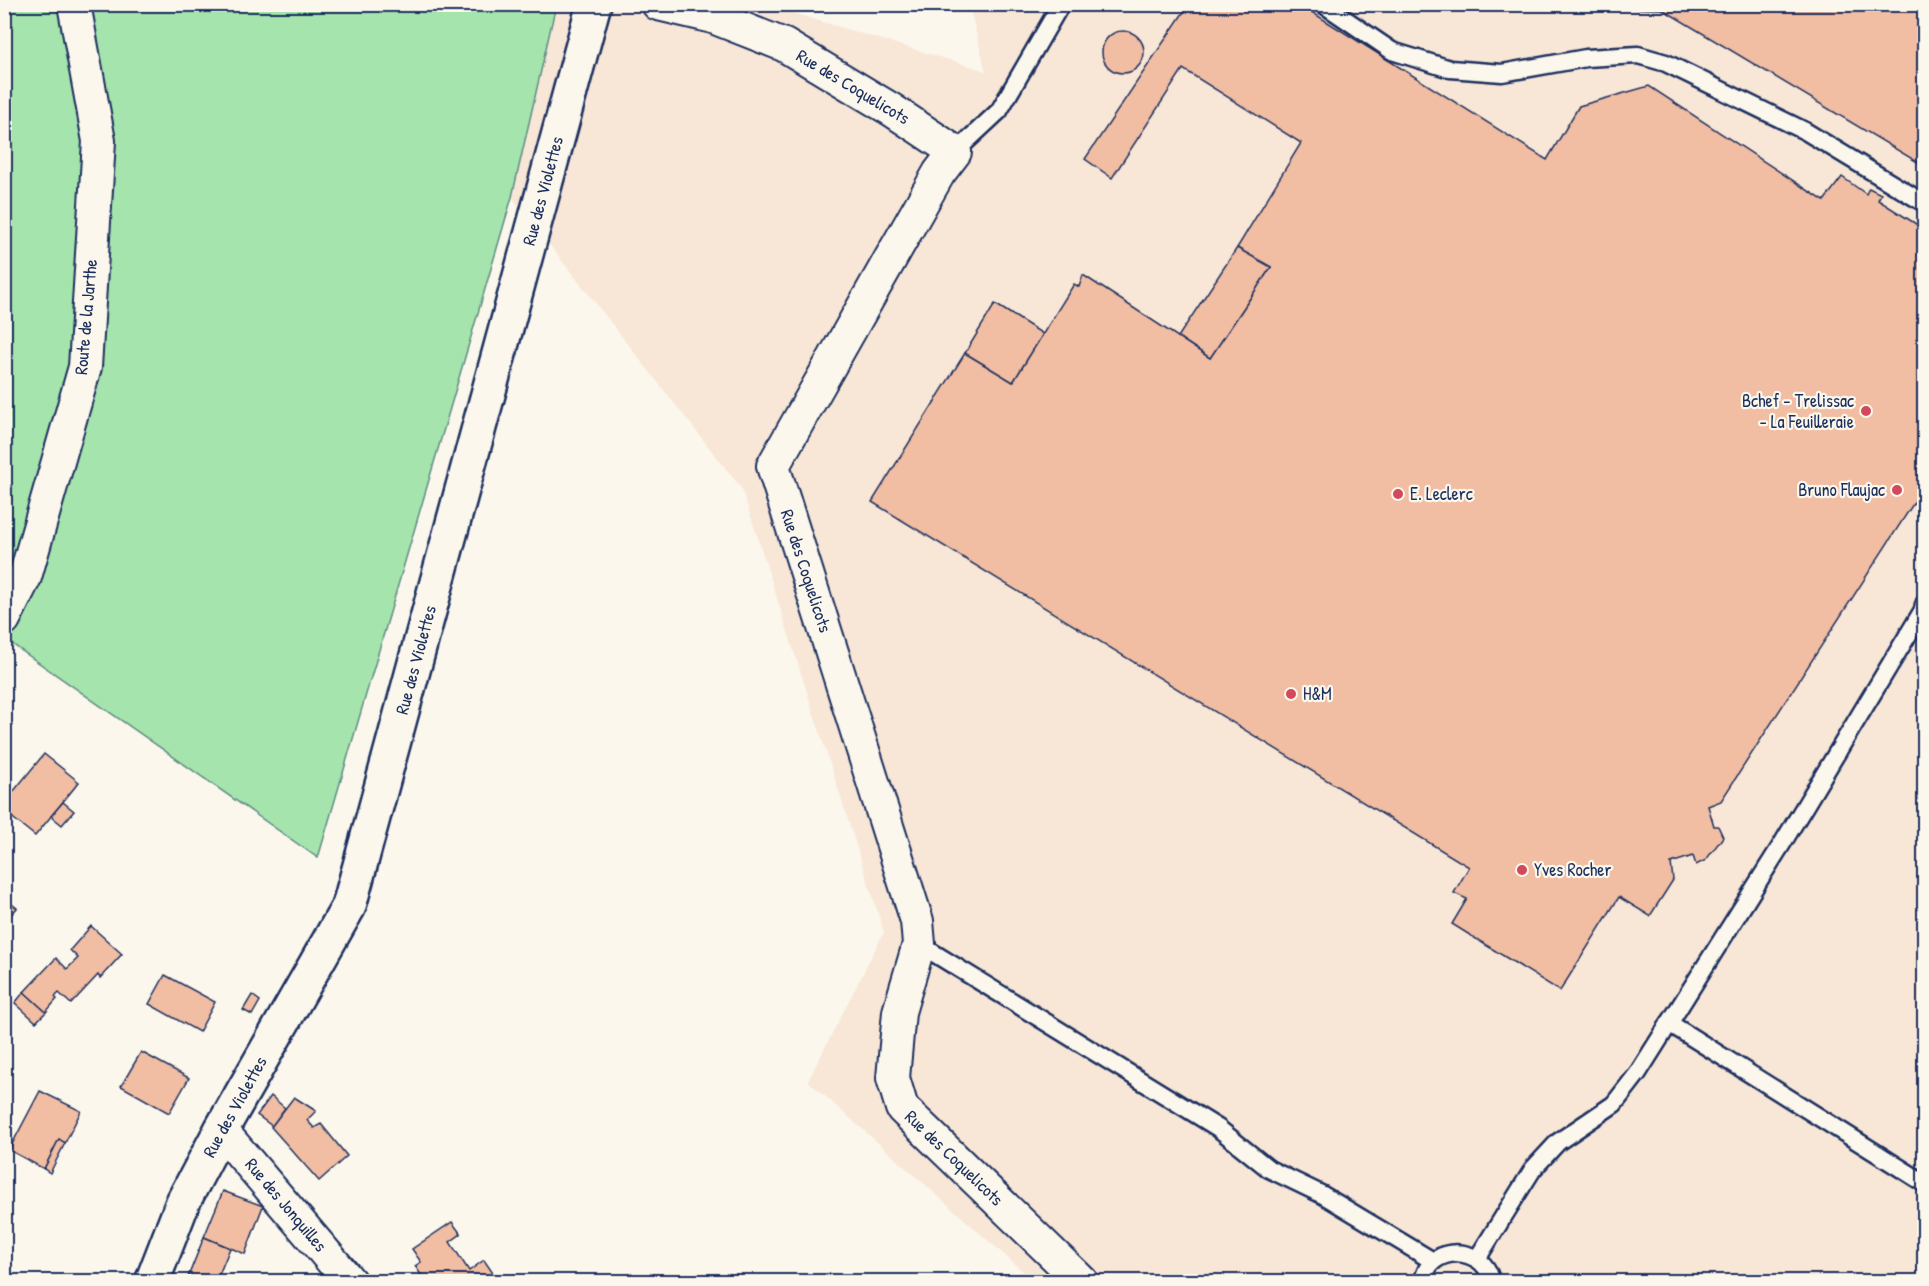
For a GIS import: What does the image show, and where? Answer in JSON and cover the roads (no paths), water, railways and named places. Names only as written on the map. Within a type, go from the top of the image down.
[{"type":"street","name":"Route de la Jarthe","points":[[4,619],[25,577],[85,367],[99,141],[74,4]]},
{"type":"street","name":"Rue des Violettes","points":[[152,1281],[183,1202],[221,1130],[349,906],[594,4]]},
{"type":"street","name":"Rue des Coquelicots","points":[[658,4],[713,17],[784,45],[892,110],[955,152],[939,173],[773,466],[917,921],[919,944],[899,1012],[893,1078],[902,1108],[1082,1281]]},
{"type":"street","name":"Rue des Jonquilles","points":[[221,1130],[350,1281]]},
{"type":"lane","points":[[955,152],[999,111],[1061,4]]},
{"type":"lane","points":[[1323,4],[1392,51],[1450,69],[1502,74],[1586,58],[1638,55],[1666,63],[1805,131],[1924,203]]},
{"type":"lane","points":[[1477,1258],[1533,1169],[1558,1143],[1614,1104],[1638,1073],[1782,844],[1923,610],[1924,604]]},
{"type":"lane","points":[[919,944],[1218,1128],[1269,1169],[1323,1195],[1433,1262]]},
{"type":"lane","points":[[1669,1023],[1924,1183]]},
{"type":"lane","points":[[1422,1281],[1433,1262],[1454,1252],[1466,1253],[1477,1258],[1485,1266],[1491,1281]]},
{"type":"place","name":"Bchef - Trelissac - La Feuilleraie","points":[[1866,411]]},
{"type":"place","name":"Bruno Flaujac","points":[[1897,490]]},
{"type":"place","name":"E. Leclerc","points":[[1398,494]]},
{"type":"place","name":"H&M","points":[[1291,694]]},
{"type":"place","name":"Yves Rocher","points":[[1522,870]]}]
